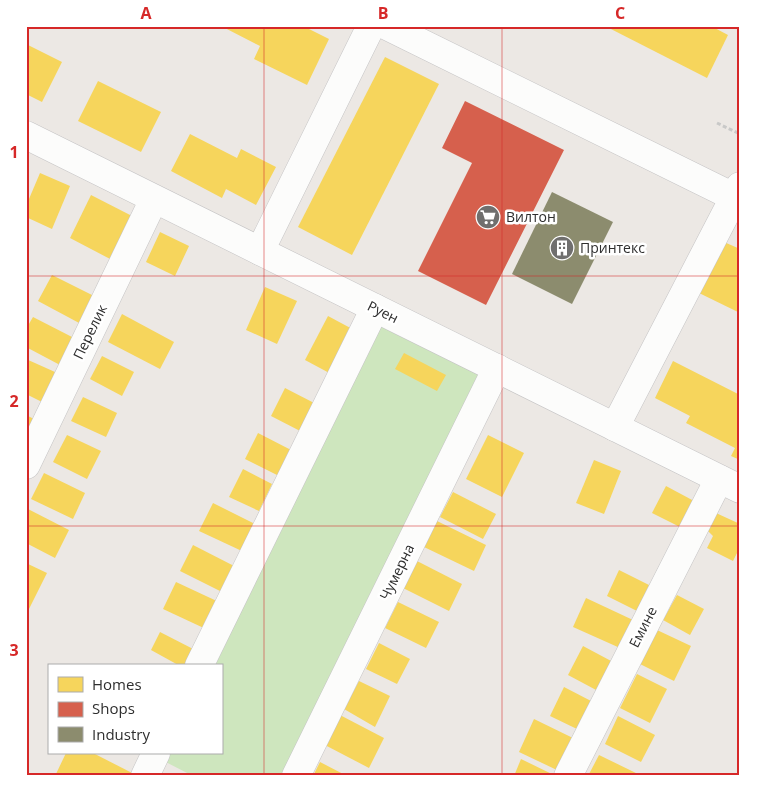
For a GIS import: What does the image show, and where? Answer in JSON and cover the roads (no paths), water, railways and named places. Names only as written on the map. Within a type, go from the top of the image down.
[{"type":"street","points":[[260,251],[371,26]]},
{"type":"street","points":[[387,26],[738,194],[615,427]]},
{"type":"street","name":"Руен","points":[[26,135],[729,484]]},
{"type":"street","name":"Перелик","points":[[26,465],[154,199]]},
{"type":"street","points":[[200,664],[376,308]]},
{"type":"street","name":"Чумерна","points":[[296,776],[497,368]]},
{"type":"street","name":"Емине","points":[[568,776],[729,484]]},
{"type":"street","points":[[145,776],[156,754]]},
{"type":"place","name":"Вилтон","points":[[488,217]]},
{"type":"place","name":"Принтекс","points":[[562,248]]}]
